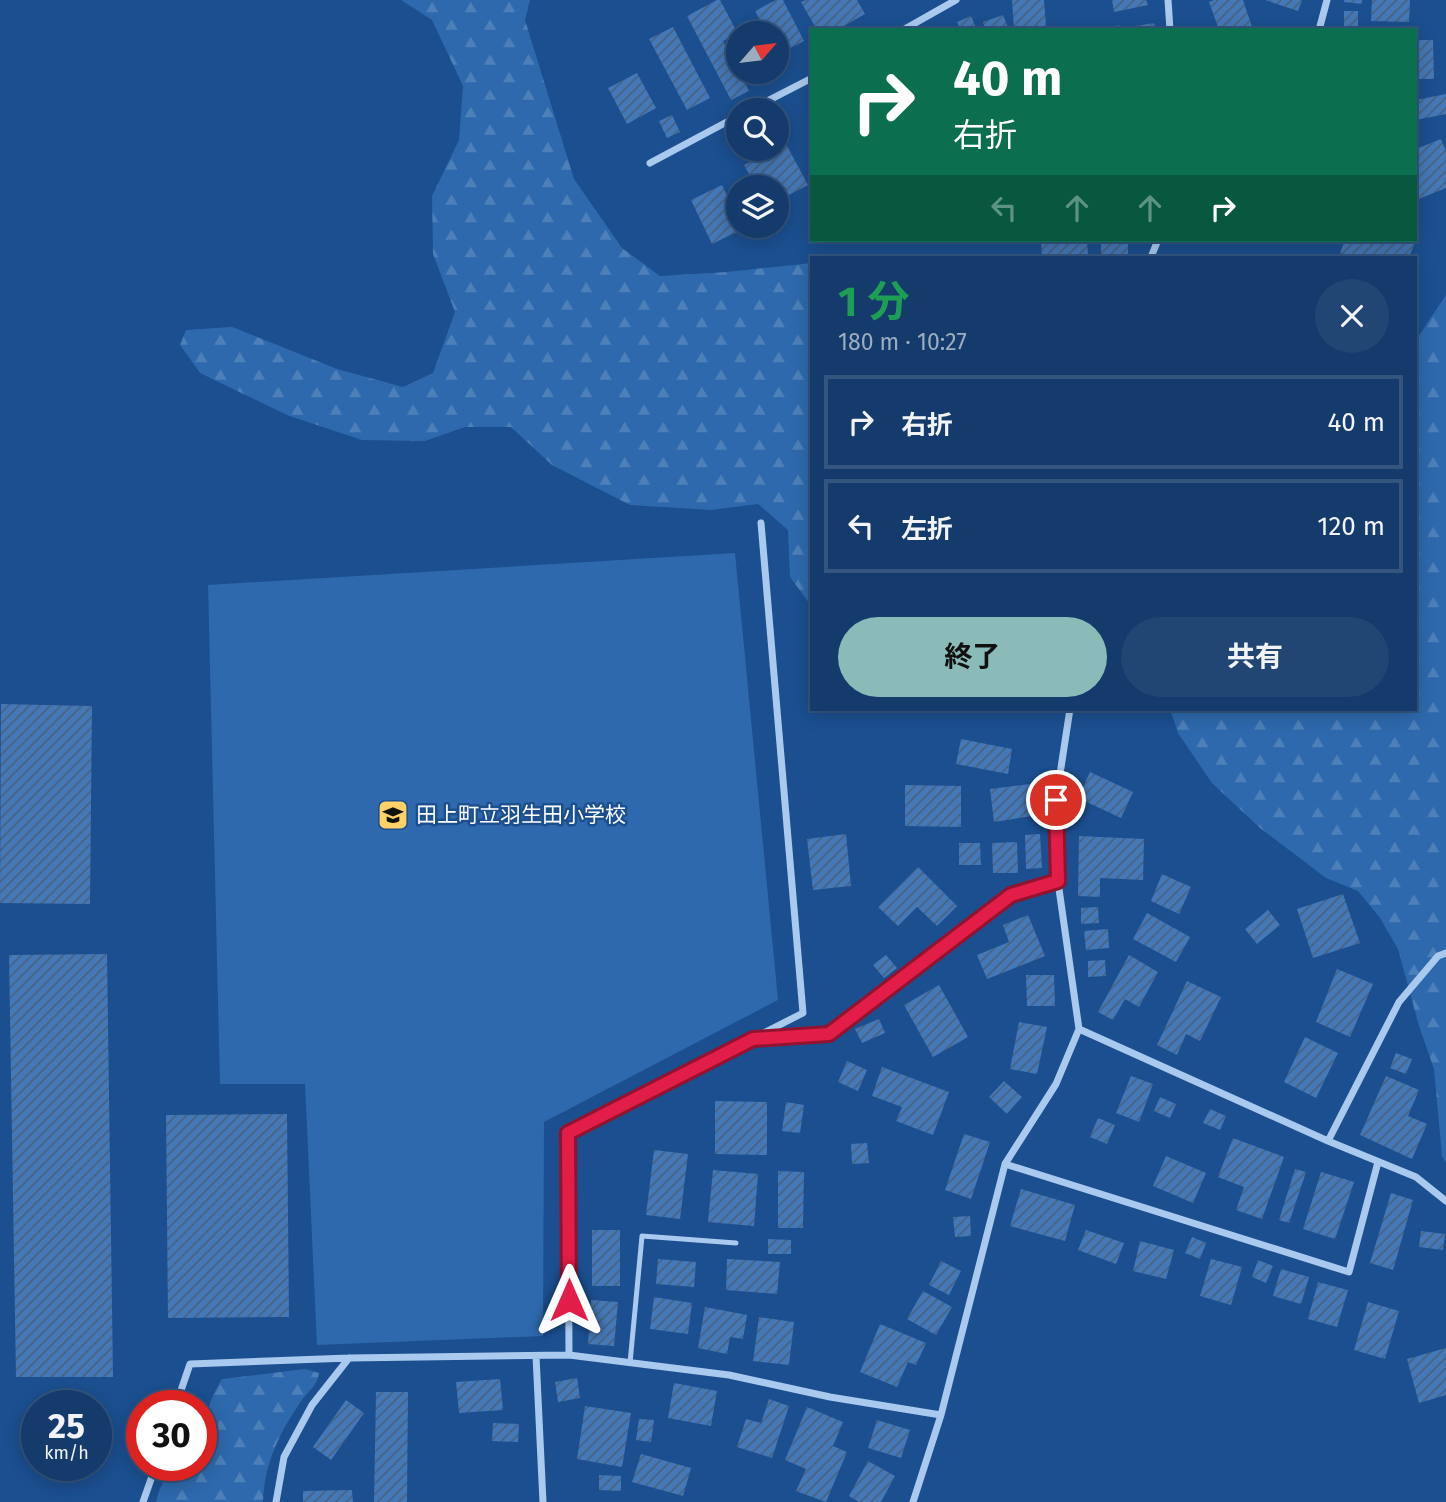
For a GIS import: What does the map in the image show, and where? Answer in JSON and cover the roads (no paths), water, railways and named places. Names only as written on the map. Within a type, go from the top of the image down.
[{"type":"street","points":[[907,28],[957,0]]},
{"type":"street","points":[[1168,0],[1170,28]]},
{"type":"street","points":[[1320,28],[1327,0]]},
{"type":"street","points":[[773,98],[810,79]]},
{"type":"street","points":[[650,163],[726,122]]},
{"type":"street","points":[[569,1355],[568,1133],[803,1013],[761,523]]},
{"type":"street","points":[[914,1502],[941,1415],[1005,1164],[1056,1084],[1079,1029],[1058,881],[1056,800],[1070,711]]},
{"type":"street","points":[[1328,1142],[1399,1002],[1438,956],[1446,953]]},
{"type":"street","points":[[1079,1029],[1328,1142],[1416,1177],[1446,1201]]},
{"type":"street","points":[[1005,1164],[1349,1272],[1378,1162]]},
{"type":"street","points":[[181,1390],[190,1364],[349,1358],[569,1355],[729,1375],[830,1397],[941,1415]]},
{"type":"street","points":[[536,1356],[543,1502]]},
{"type":"street","points":[[276,1502],[284,1457],[312,1405],[349,1358]]},
{"type":"street","points":[[143,1502],[150,1481]]},
{"type":"lane","points":[[753,1039],[829,1034],[1011,895],[1058,881]]},
{"type":"lane","points":[[630,1363],[642,1236],[736,1242]]},
{"type":"place","name":"田上町立羽生田小学校","points":[[393,815]]}]
